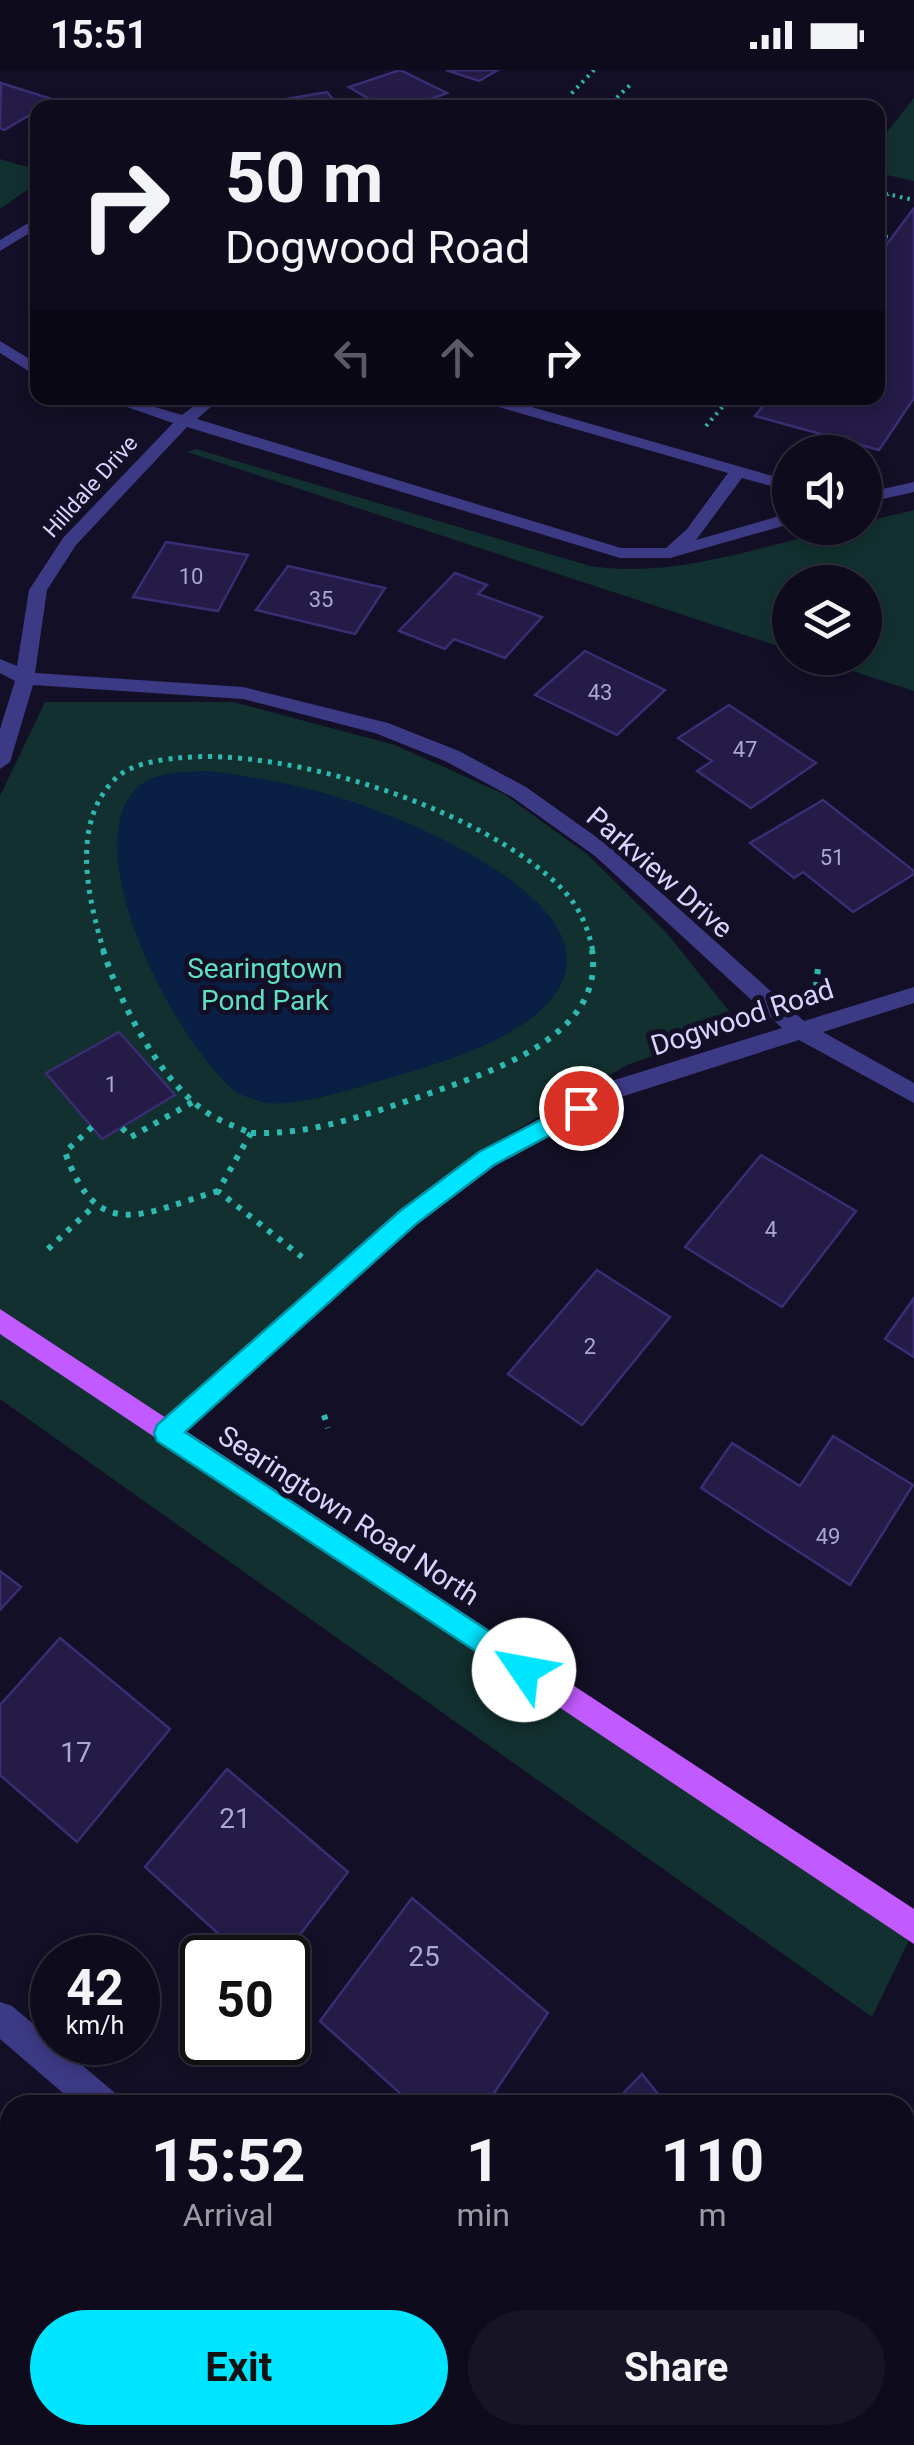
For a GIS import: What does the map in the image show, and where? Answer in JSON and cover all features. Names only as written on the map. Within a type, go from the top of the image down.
[{"type":"main road","name":"Searingtown Road North","points":[[0,1320],[914,1928]]},
{"type":"street","points":[[0,247],[30,226]]},
{"type":"street","points":[[0,346],[30,367]]},
{"type":"street","points":[[131,405],[251,438],[620,553],[670,553],[772,523]]},
{"type":"street","name":"Hilldale Drive","points":[[0,762],[25,678],[38,590],[68,542],[183,422],[205,405]]},
{"type":"street","points":[[509,405],[772,480]]},
{"type":"street","points":[[670,553],[693,533],[739,470]]},
{"type":"street","points":[[882,495],[914,488]]},
{"type":"street","name":"Parkview Drive","points":[[0,665],[25,678],[243,693],[364,723],[452,756],[519,792],[602,851],[798,1030],[914,1094]]},
{"type":"street","name":"Dogwood Road","points":[[166,1433],[408,1218],[487,1159],[613,1090],[914,995]]},
{"type":"street","points":[[0,2018],[90,2095]]},
{"type":"path","points":[[570,100],[571,94],[594,70]]},
{"type":"path","points":[[614,100],[630,85]]},
{"type":"path","points":[[885,193],[914,200]]},
{"type":"path","points":[[885,198],[888,194]]},
{"type":"path","points":[[885,236],[892,238]]},
{"type":"path","points":[[201,753],[246,757],[294,765],[394,794],[491,839],[559,886],[582,914],[598,959],[588,993],[561,1032],[478,1078],[311,1130],[278,1135],[251,1132],[223,1122],[193,1102],[136,1026],[94,925],[87,849],[89,819],[97,794],[136,764],[201,753]]},
{"type":"path","points":[[122,1128],[131,1137],[193,1102]]},
{"type":"path","points":[[92,1127],[65,1152],[74,1186],[92,1208],[118,1217],[218,1192],[251,1132]]},
{"type":"path","points":[[218,1192],[334,1283]]},
{"type":"path","points":[[48,1249],[92,1208]]},
{"type":"path","points":[[324,1415],[328,1428]]},
{"type":"green space","points":[[914,98],[914,181],[885,175],[885,134]]},
{"type":"green space","points":[[0,159],[30,168],[30,188],[0,209]]},
{"type":"green space","points":[[196,449],[590,566],[622,569],[685,565],[772,545],[882,545],[882,518],[914,510],[914,691],[865,675],[882,675],[882,565],[772,565],[772,644],[187,452]]},
{"type":"green space","name":"Searingtown Pond Park","points":[[45,702],[233,702],[395,745],[504,794],[587,854],[666,932],[741,1026],[627,1065],[489,1146],[400,1213],[167,1426],[914,1930],[872,2017],[0,1399],[0,796]]},
{"type":"water","points":[[209,771],[337,797],[403,821],[472,855],[537,902],[558,929],[567,958],[559,988],[547,1005],[509,1033],[438,1063],[291,1103],[263,1102],[238,1093],[212,1068],[162,991],[125,899],[117,855],[120,817],[137,788],[161,775]]},
{"type":"building","points":[[400,70],[447,93],[428,100],[371,100],[349,87]]},
{"type":"building","points":[[446,70],[498,70],[479,81]]},
{"type":"building","points":[[1,83],[55,100],[30,100],[30,115],[4,130],[0,128]]},
{"type":"building","points":[[327,92],[334,100],[280,100]]},
{"type":"building","points":[[914,208],[914,398],[882,446],[882,435],[824,435],[755,416],[764,405],[885,405],[885,247]]},
{"type":"building","points":[[166,542],[248,555],[218,611],[133,597]]},
{"type":"building","points":[[288,566],[385,588],[355,634],[256,610]]},
{"type":"building","points":[[455,573],[487,585],[478,594],[542,617],[505,658],[454,639],[445,649],[399,631]]},
{"type":"building","points":[[585,651],[665,690],[617,735],[535,695]]},
{"type":"building","points":[[729,705],[816,763],[751,808],[697,771],[712,761],[678,738]]},
{"type":"building","points":[[823,800],[914,874],[853,912],[803,872],[794,878],[750,843]]},
{"type":"building","points":[[119,1032],[175,1095],[102,1139],[46,1073]]},
{"type":"building","points":[[761,1155],[856,1211],[782,1307],[685,1247]]},
{"type":"building","points":[[597,1270],[670,1317],[582,1425],[508,1374]]},
{"type":"building","points":[[914,1298],[914,1357],[885,1339]]},
{"type":"building","points":[[833,1436],[913,1485],[850,1585],[701,1488],[732,1443],[800,1486]]},
{"type":"building","points":[[0,1571],[21,1587],[0,1610]]},
{"type":"building","points":[[60,1638],[170,1729],[77,1842],[0,1775],[0,1705]]},
{"type":"building","points":[[227,1769],[348,1872],[300,1935],[220,1935],[145,1867]]},
{"type":"building","points":[[412,1898],[548,2013],[493,2095],[402,2095],[320,2021]]},
{"type":"building","points":[[642,2074],[659,2095],[622,2095]]},
{"type":"route","points":[[524,1670],[166,1433],[408,1218],[487,1159],[581,1108]]}]
